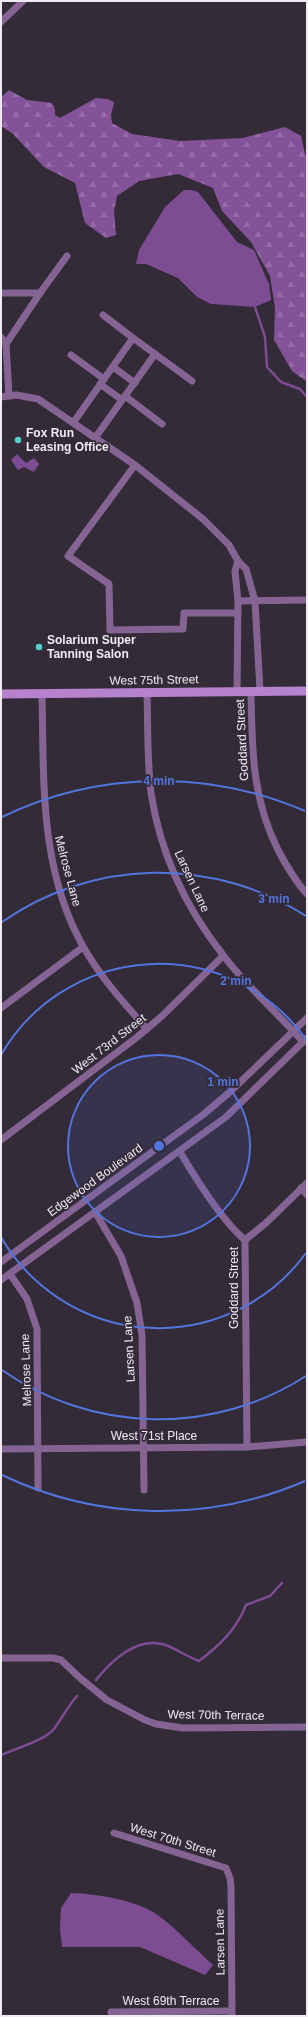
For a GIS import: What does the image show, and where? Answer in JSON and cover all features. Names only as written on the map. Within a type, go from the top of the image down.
[{"type":"main road","name":"West 75th Street","points":[[1,694],[307,691]]},
{"type":"street","points":[[1,22],[23,1]]},
{"type":"street","points":[[4,344],[67,256]]},
{"type":"street","points":[[1,293],[40,293]]},
{"type":"street","points":[[103,315],[192,381]]},
{"type":"street","points":[[1,337],[4,344],[9,396]]},
{"type":"street","points":[[73,423],[133,338]]},
{"type":"street","points":[[95,438],[155,354]]},
{"type":"street","points":[[71,355],[123,398],[162,424]]},
{"type":"street","points":[[113,366],[135,383]]},
{"type":"street","name":"Goddard Street","points":[[1,397],[25,396],[38,398],[135,465],[203,519],[229,545],[238,561],[246,569],[255,601],[255,691],[252,756],[259,801],[272,838],[283,860],[307,894]]},
{"type":"street","points":[[135,465],[68,556],[109,584],[110,630],[183,629],[184,613],[238,613]]},
{"type":"street","name":"Goddard Street","points":[[237,692],[238,601],[235,571],[238,561]]},
{"type":"street","points":[[238,601],[307,600]]},
{"type":"street","name":"Larsen Lane","points":[[147,693],[150,780],[156,817],[165,848],[177,880],[192,910],[223,956],[294,1031],[305,1040]]},
{"type":"street","name":"Melrose Lane","points":[[42,694],[44,807],[47,833],[59,889],[83,947],[117,996],[146,1029]]},
{"type":"street","points":[[1,1008],[83,947]]},
{"type":"street","name":"West 73rd Street","points":[[1,1140],[146,1029],[223,956]]},
{"type":"street","name":"Edgewood Boulevard","points":[[1,1262],[204,1114],[231,1091],[307,1018]]},
{"type":"street","points":[[1,1280],[180,1152],[226,1117],[305,1040]]},
{"type":"street","name":"Goddard Street","points":[[180,1152],[222,1216],[236,1233],[245,1240],[247,1447]]},
{"type":"street","points":[[245,1240],[267,1222],[307,1183]]},
{"type":"street","points":[[301,1188],[307,1194]]},
{"type":"street","name":"Larsen Lane","points":[[95,1212],[121,1256],[131,1281],[137,1303],[142,1336],[144,1490]]},
{"type":"street","name":"Melrose Lane","points":[[10,1274],[27,1298],[36,1329],[39,1448],[38,1488]]},
{"type":"street","name":"West 71st Place","points":[[1,1448],[247,1447],[307,1442]]},
{"type":"street","name":"West 70th Terrace","points":[[1,1658],[52,1658],[61,1660],[107,1700],[145,1720],[156,1724],[183,1728],[307,1727]]},
{"type":"street","name":"West 70th Street","points":[[114,1833],[226,1868]]},
{"type":"street","name":"Larsen Lane","points":[[226,1868],[230,1878],[232,2014]]},
{"type":"street","name":"West 69th Terrace","points":[[111,2012],[232,2014]]},
{"type":"green space","points":[[9,90],[27,100],[52,103],[55,109],[55,115],[60,118],[96,98],[107,99],[114,102],[111,115],[112,123],[132,134],[180,141],[243,138],[285,127],[301,136],[307,162],[307,382],[292,371],[274,340],[275,308],[270,276],[251,242],[222,211],[213,188],[178,174],[139,181],[117,196],[114,211],[116,235],[106,238],[85,223],[75,183],[44,167],[13,134],[1,126],[1,97]]},
{"type":"shaded area","points":[[184,190],[198,192],[237,242],[254,250],[269,284],[271,300],[255,307],[211,304],[197,297],[178,278],[146,264],[136,264],[139,250],[165,207]]},
{"type":"shaded area","points":[[17,454],[26,463],[34,458],[39,464],[34,472],[24,467],[18,470],[11,460]]},
{"type":"shaded area","points":[[71,1893],[105,1896],[129,1902],[150,1910],[173,1927],[213,1965],[205,1975],[140,1947],[62,1947],[60,1928],[61,1908]]},
{"type":"waterway","points":[[255,307],[265,337],[267,367],[281,382],[300,389],[307,397]]},
{"type":"waterway","points":[[96,1680],[102,1672],[126,1652],[145,1644],[155,1643],[166,1645],[199,1661],[227,1636],[242,1614],[246,1605],[270,1596],[282,1583]]},
{"type":"waterway","points":[[1,1755],[22,1747],[50,1733],[77,1696]]},
{"type":"place","name":"Fox Run Leasing Office","points":[[18,440]]},
{"type":"place","name":"Solarium Super Tanning Salon","points":[[39,647]]}]
